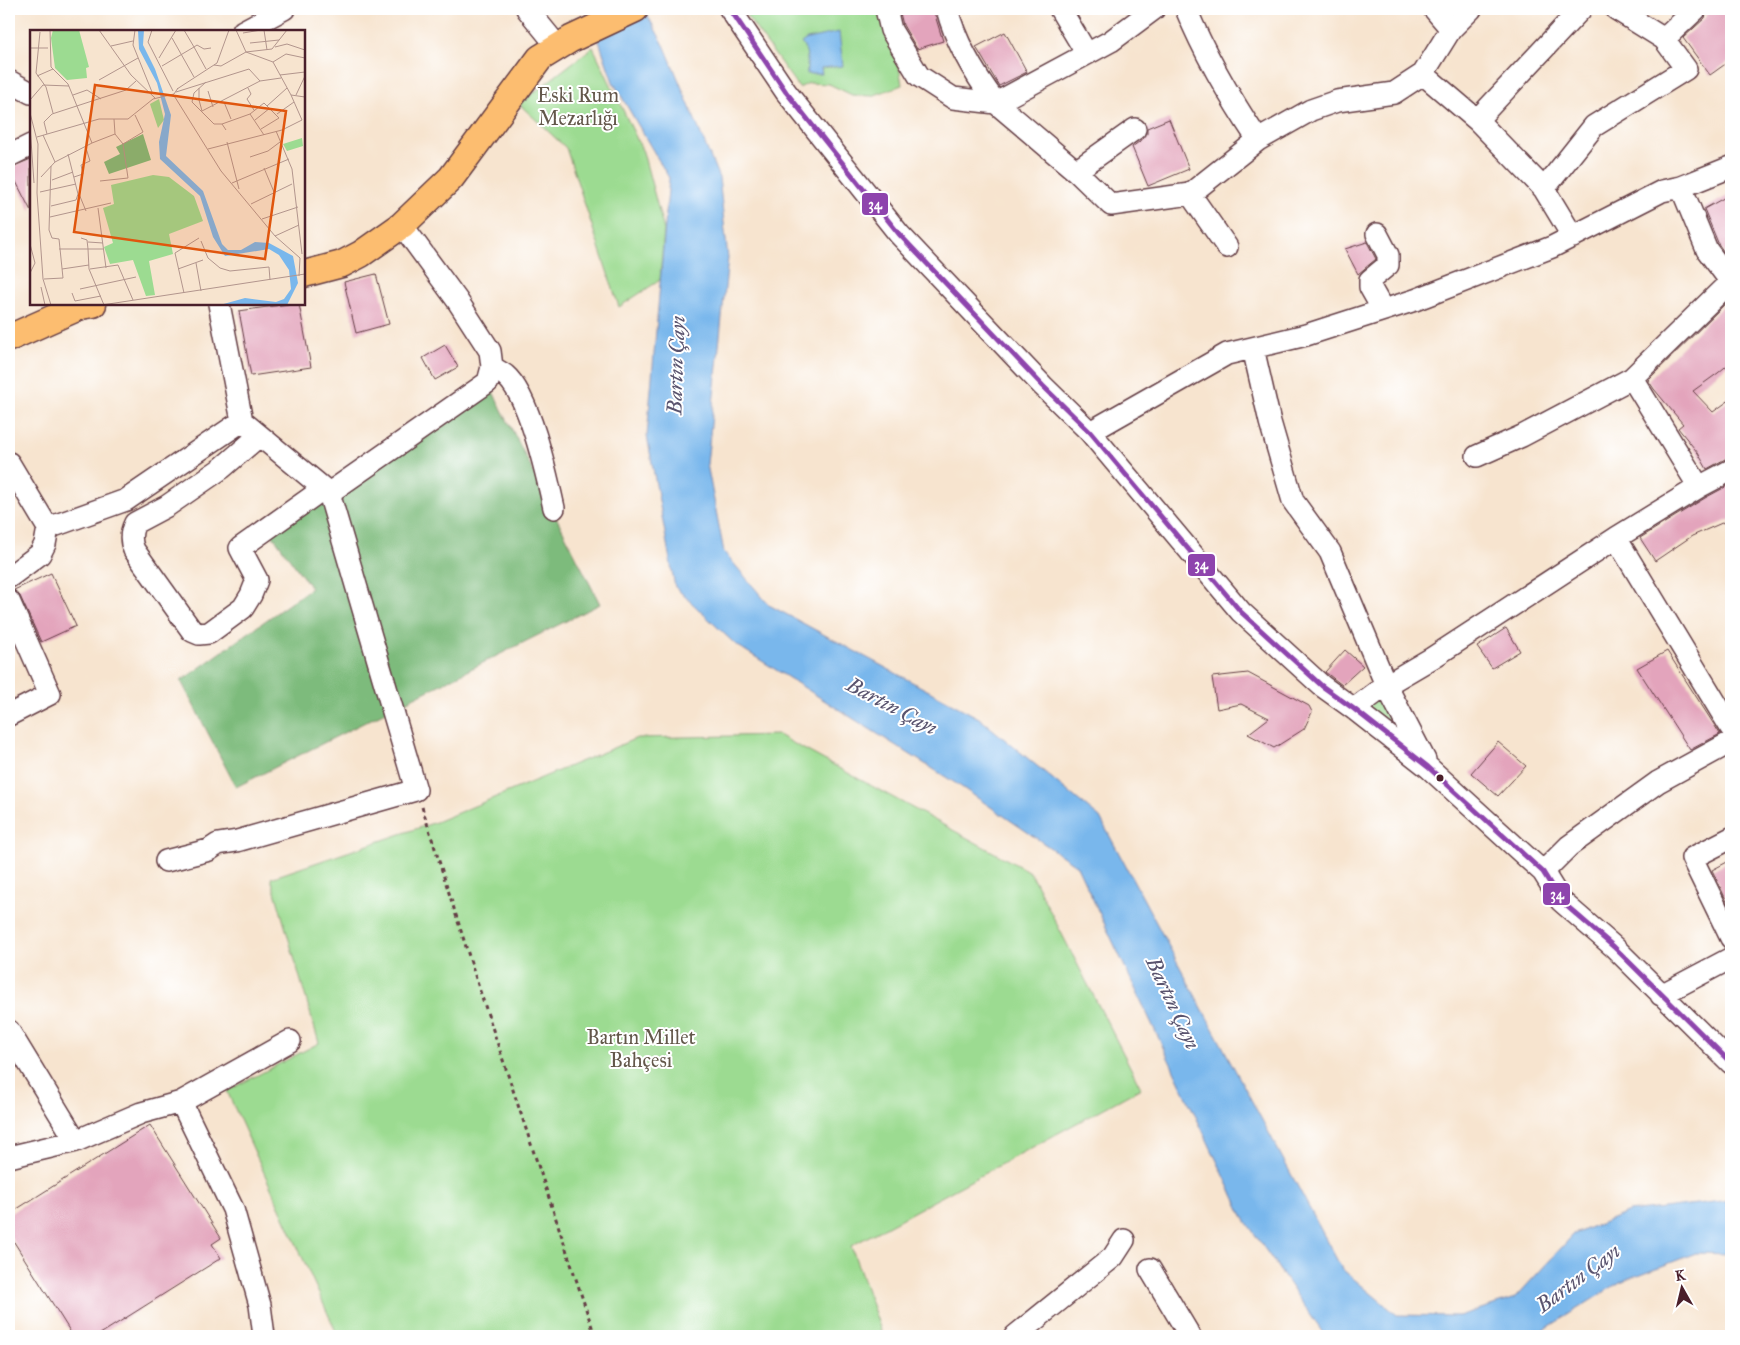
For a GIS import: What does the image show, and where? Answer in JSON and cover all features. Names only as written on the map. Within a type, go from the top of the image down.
[{"type":"main road","points":[[305,274],[342,264],[361,254],[402,225],[451,178],[540,58],[564,43],[634,9]]},
{"type":"main road","points":[[9,338],[87,305]]},
{"type":"street","points":[[245,30],[284,9]]},
{"type":"street","points":[[527,9],[564,43]]},
{"type":"street","points":[[730,9],[786,92],[899,234],[1043,386],[1090,432],[1241,612],[1322,686],[1428,767],[1543,872],[1561,901],[1614,947],[1731,1063]]},
{"type":"street","points":[[886,9],[891,30],[919,76],[952,98],[996,103],[1111,41],[1154,9]]},
{"type":"street","points":[[947,9],[966,57],[996,103],[1076,170],[1111,205],[1190,194],[1258,140],[1311,110],[1337,101],[1394,93],[1423,74],[1451,29],[1471,9]]},
{"type":"street","points":[[1060,9],[1087,54]]},
{"type":"street","points":[[1186,9],[1222,83],[1258,140]]},
{"type":"street","points":[[1434,9],[1451,29]]},
{"type":"street","points":[[1477,120],[1581,9]]},
{"type":"street","points":[[1544,189],[1594,126],[1686,69],[1664,39],[1616,9]]},
{"type":"street","points":[[1664,39],[1696,9]]},
{"type":"street","points":[[1423,74],[1477,120],[1544,189],[1573,237]]},
{"type":"street","points":[[9,80],[30,92]]},
{"type":"street","points":[[1076,170],[1135,129]]},
{"type":"street","points":[[9,156],[30,146]]},
{"type":"street","points":[[1090,432],[1227,354],[1306,335],[1414,300],[1573,237],[1662,191],[1681,187],[1731,169]]},
{"type":"street","points":[[1477,456],[1522,436],[1632,378],[1731,282],[1707,250],[1681,187]]},
{"type":"street","points":[[1190,194],[1228,247]]},
{"type":"street","points":[[259,436],[222,468],[167,506],[135,524],[132,529],[131,540],[134,550],[192,631],[198,634],[209,633],[243,608],[252,595],[257,580],[240,548],[488,382],[492,367],[490,351],[458,300],[402,225]]},
{"type":"street","points":[[1377,234],[1388,255],[1388,265],[1370,280],[1370,287],[1383,310]]},
{"type":"street","points":[[166,861],[209,850],[218,844],[237,841],[416,790],[326,491],[242,422],[219,305]]},
{"type":"street","points":[[1253,348],[1270,422],[1294,501],[1330,552],[1386,685],[1428,767]]},
{"type":"street","points":[[492,367],[506,376],[518,393],[546,466],[554,508]]},
{"type":"street","points":[[1632,378],[1698,487]]},
{"type":"street","points":[[48,528],[126,500],[242,422]]},
{"type":"street","points":[[9,463],[48,528],[46,544],[40,554],[9,577]]},
{"type":"street","points":[[1354,709],[1386,685],[1432,658],[1616,538],[1698,487],[1731,470]]},
{"type":"street","points":[[1616,538],[1731,728]]},
{"type":"street","points":[[9,601],[50,694],[9,714]]},
{"type":"street","points":[[1543,872],[1569,846],[1658,782],[1731,742]]},
{"type":"street","points":[[1731,838],[1692,858],[1731,938]]},
{"type":"street","points":[[1661,995],[1731,958]]},
{"type":"street","points":[[9,1031],[76,1141]]},
{"type":"street","points":[[9,1157],[76,1141],[141,1113],[181,1102],[290,1041]]},
{"type":"street","points":[[181,1102],[233,1209],[260,1305],[264,1336]]},
{"type":"street","points":[[1015,1336],[1113,1257],[1124,1240]]},
{"type":"street","points":[[1150,1268],[1190,1336]]},
{"type":"path","points":[[416,790],[478,984],[596,1336]]},
{"type":"green space","points":[[745,9],[778,9],[779,15],[880,11],[898,59],[902,85],[872,96],[852,95],[829,84],[809,83],[799,88],[746,15]]},
{"type":"green space","name":"Eski Rum Mezarlığı","points":[[593,47],[643,152],[664,230],[660,280],[619,307],[566,148],[519,104]]},
{"type":"green space","points":[[488,382],[600,604],[236,787],[181,681],[311,588],[271,533]]},
{"type":"green space","points":[[1384,692],[1413,748],[1364,709]]},
{"type":"green space","name":"Bartın Millet Bahçesi","points":[[778,735],[1030,872],[1141,1088],[851,1246],[883,1336],[338,1336],[227,1091],[319,1043],[271,878],[436,822],[637,738]]},
{"type":"water","name":"Bartın Çayı","points":[[588,9],[644,9],[665,47],[719,178],[728,258],[707,464],[724,552],[769,605],[979,718],[1100,818],[1342,1269],[1397,1315],[1459,1316],[1515,1298],[1574,1234],[1629,1212],[1731,1200],[1731,1254],[1696,1253],[1620,1282],[1534,1336],[1325,1336],[1245,1220],[1077,866],[960,786],[735,644],[675,587],[647,436],[669,178],[613,82]]},
{"type":"water","points":[[839,32],[843,66],[821,68],[822,74],[807,74],[807,54],[801,43],[807,39]]},
{"type":"building","points":[[899,9],[933,9],[943,41],[917,49],[903,25]]},
{"type":"building","points":[[1708,9],[1731,9],[1731,60],[1710,75],[1683,38],[1705,18]]},
{"type":"building","points":[[1005,32],[1027,72],[999,86],[976,47]]},
{"type":"building","points":[[1169,119],[1189,169],[1148,186],[1132,147],[1147,134],[1147,128]]},
{"type":"building","points":[[30,159],[30,209],[9,168]]},
{"type":"building","points":[[1731,194],[1731,262],[1719,245],[1704,209]]},
{"type":"building","points":[[1367,242],[1376,259],[1358,274],[1345,249]]},
{"type":"building","points":[[376,274],[389,324],[356,333],[344,282]]},
{"type":"building","points":[[1731,298],[1731,362],[1693,391],[1713,412],[1731,399],[1731,458],[1725,459],[1707,469],[1698,453],[1678,428],[1683,424],[1648,380]]},
{"type":"building","points":[[282,305],[299,305],[311,367],[251,376],[239,311]]},
{"type":"building","points":[[445,345],[458,367],[435,380],[423,358]]},
{"type":"building","points":[[1731,484],[1731,519],[1692,536],[1655,561],[1640,538]]},
{"type":"building","points":[[51,573],[76,626],[41,642],[20,596],[14,590]]},
{"type":"building","points":[[1506,628],[1520,651],[1492,668],[1477,647]]},
{"type":"building","points":[[1345,650],[1363,666],[1342,685],[1325,672]]},
{"type":"building","points":[[1667,651],[1720,734],[1690,750],[1637,668]]},
{"type":"building","points":[[1248,673],[1309,706],[1312,712],[1304,729],[1274,748],[1248,734],[1269,718],[1241,704],[1217,709],[1212,677]]},
{"type":"building","points":[[1498,742],[1526,766],[1498,796],[1471,773]]},
{"type":"building","points":[[1731,860],[1731,910],[1712,870]]},
{"type":"building","points":[[150,1125],[221,1238],[212,1244],[221,1258],[97,1336],[73,1336],[9,1234],[9,1214]]},
{"type":"transit line","name":"34","points":[[730,9],[786,92],[899,234],[1043,386],[1090,432],[1241,612],[1322,686],[1428,767],[1543,872],[1561,901],[1614,947],[1731,1063]]}]
